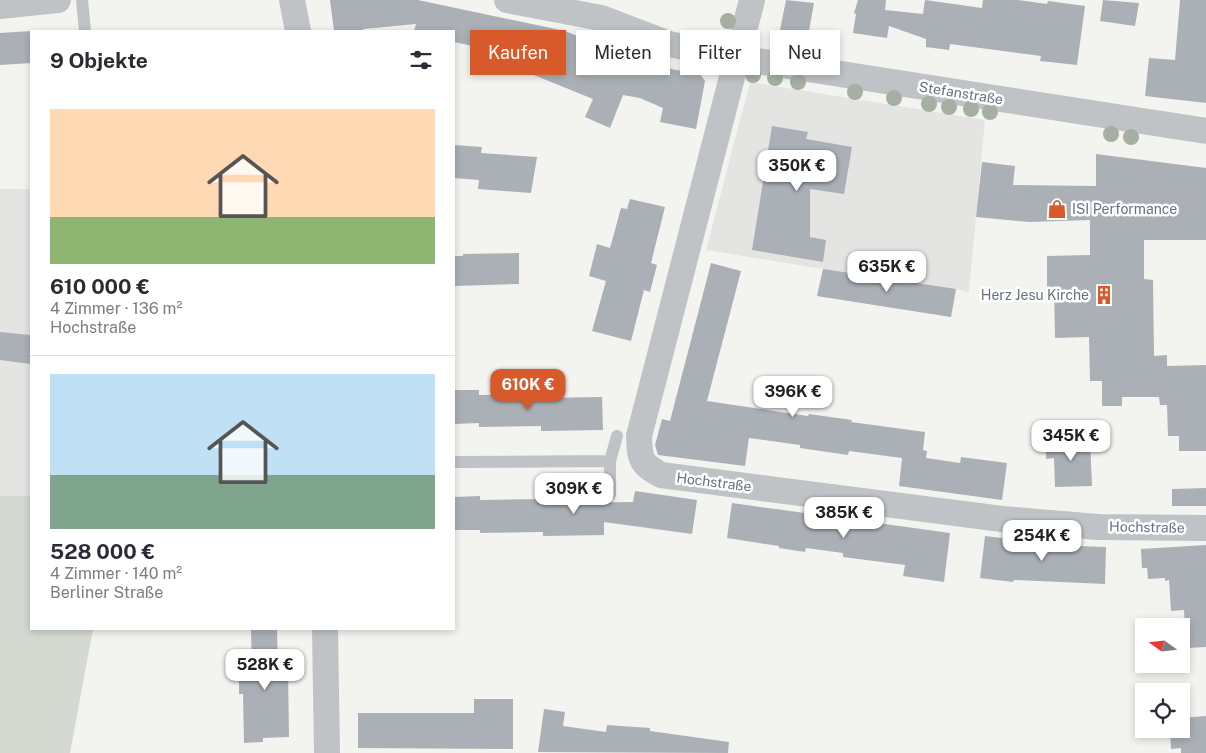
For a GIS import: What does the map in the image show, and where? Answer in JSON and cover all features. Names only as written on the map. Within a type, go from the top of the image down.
[{"type":"street","points":[[0,6],[58,0]]},
{"type":"street","points":[[292,0],[298,30]]},
{"type":"street","name":"Stefanstraße","points":[[507,0],[604,9],[669,44],[680,46]]},
{"type":"street","name":"Hochstraße","points":[[745,30],[752,0]]},
{"type":"street","name":"Stefanstraße","points":[[760,61],[1206,131]]},
{"type":"street","name":"Hochstraße","points":[[734,75],[639,436],[640,453],[645,466],[661,475],[1002,519],[1098,527],[1206,528]]},
{"type":"street","points":[[325,630],[327,753]]},
{"type":"lane","points":[[82,0],[85,30]]},
{"type":"lane","points":[[610,494],[610,461],[617,436]]},
{"type":"lane","points":[[455,462],[610,461]]},
{"type":"shaded area","points":[[750,82],[985,120],[969,292],[956,289],[951,317],[817,296],[823,269],[706,250]]},
{"type":"shaded area","points":[[0,189],[30,189],[30,496],[0,496]]},
{"type":"shaded area","points":[[0,496],[30,496],[30,630],[93,630],[70,753],[0,753]]},
{"type":"building","points":[[330,0],[418,0],[560,30],[470,30],[470,45],[455,42],[455,30],[414,30],[416,24],[364,30],[334,30]]},
{"type":"building","points":[[786,0],[814,3],[809,30],[780,30]]},
{"type":"building","points":[[858,0],[886,0],[885,10],[923,14],[925,0],[982,8],[983,0],[1018,0],[1047,4],[1048,1],[1085,6],[1077,65],[1040,61],[1041,56],[950,44],[949,50],[926,47],[926,39],[889,26],[887,38],[853,33],[856,14],[854,13]]},
{"type":"building","points":[[1103,0],[1139,3],[1135,26],[1100,21]]},
{"type":"building","points":[[1180,0],[1206,0],[1206,103],[1145,96],[1149,58],[1175,60]]},
{"type":"building","points":[[30,31],[30,63],[0,65],[0,33]]},
{"type":"building","points":[[566,31],[576,35],[576,75],[670,75],[670,69],[680,71],[680,75],[701,75],[705,81],[696,129],[660,122],[663,108],[640,98],[623,95],[610,128],[585,117],[593,99],[534,75],[566,75]]},
{"type":"building","points":[[772,126],[808,132],[806,139],[852,147],[844,194],[810,189],[810,237],[826,240],[823,262],[752,250]]},
{"type":"building","points":[[455,145],[482,147],[481,153],[537,157],[531,193],[478,189],[479,180],[455,178]]},
{"type":"building","points":[[1096,154],[1206,168],[1206,240],[1144,240],[1144,279],[1153,280],[1154,356],[1167,355],[1167,366],[1206,365],[1206,451],[1179,451],[1179,436],[1168,436],[1167,405],[1160,405],[1159,397],[1122,397],[1122,406],[1102,406],[1102,381],[1090,381],[1089,337],[1055,338],[1054,287],[1047,288],[1047,256],[1090,255],[1090,220],[1029,222],[976,217],[982,162],[1015,166],[1013,185],[1096,186]]},
{"type":"building","points":[[630,199],[665,207],[651,263],[657,265],[650,292],[644,290],[631,341],[592,331],[606,281],[589,276],[597,244],[610,248],[621,208],[627,209]]},
{"type":"building","points":[[519,253],[519,284],[455,286],[455,256],[463,256],[463,254]]},
{"type":"building","points":[[711,263],[741,271],[707,401],[808,416],[809,414],[852,420],[851,422],[925,432],[923,450],[927,451],[926,458],[960,463],[961,457],[1007,463],[1002,500],[899,486],[902,458],[849,451],[848,455],[800,448],[800,445],[749,438],[745,466],[658,455],[655,445],[662,419],[670,421]]},
{"type":"building","points":[[823,269],[956,289],[951,317],[817,296]]},
{"type":"building","points":[[0,332],[30,335],[30,364],[0,360]]},
{"type":"building","points":[[455,390],[479,390],[479,395],[540,394],[541,398],[602,397],[603,430],[541,431],[541,426],[479,427],[479,423],[455,424]]},
{"type":"building","points":[[1090,440],[1092,486],[1055,487],[1054,458],[1046,459],[1046,441]]},
{"type":"building","points":[[1206,488],[1206,506],[1172,506],[1172,489]]},
{"type":"building","points":[[635,491],[697,500],[692,534],[604,522],[604,535],[543,536],[543,532],[480,533],[480,530],[455,530],[455,497],[480,496],[480,500],[542,499],[542,503],[633,502]]},
{"type":"building","points":[[732,503],[950,533],[944,582],[903,576],[905,565],[843,557],[843,553],[806,548],[805,552],[727,538]]},
{"type":"building","points":[[985,536],[1019,540],[1018,544],[1106,547],[1105,584],[1014,580],[1013,582],[980,578]]},
{"type":"building","points":[[1206,545],[1206,647],[1190,648],[1190,618],[1184,618],[1184,610],[1171,611],[1169,580],[1165,581],[1165,578],[1148,579],[1147,568],[1142,568],[1141,549]]},
{"type":"building","points":[[251,630],[277,630],[278,669],[288,669],[289,737],[263,738],[263,742],[244,743],[243,694],[239,694],[239,670],[252,670]]},
{"type":"building","points":[[474,699],[513,699],[513,749],[358,748],[358,713],[474,713]]},
{"type":"building","points":[[544,709],[565,712],[563,726],[606,732],[607,725],[650,728],[650,731],[729,742],[728,753],[538,752]]},
{"type":"building","points":[[1206,716],[1206,753],[1181,753],[1181,748],[1171,749],[1170,738],[1190,738],[1190,717]]},
{"type":"place","name":"ISI Performance","points":[[1057,209]]},
{"type":"place","name":"Herz Jesu Kirche","points":[[1104,295]]}]
